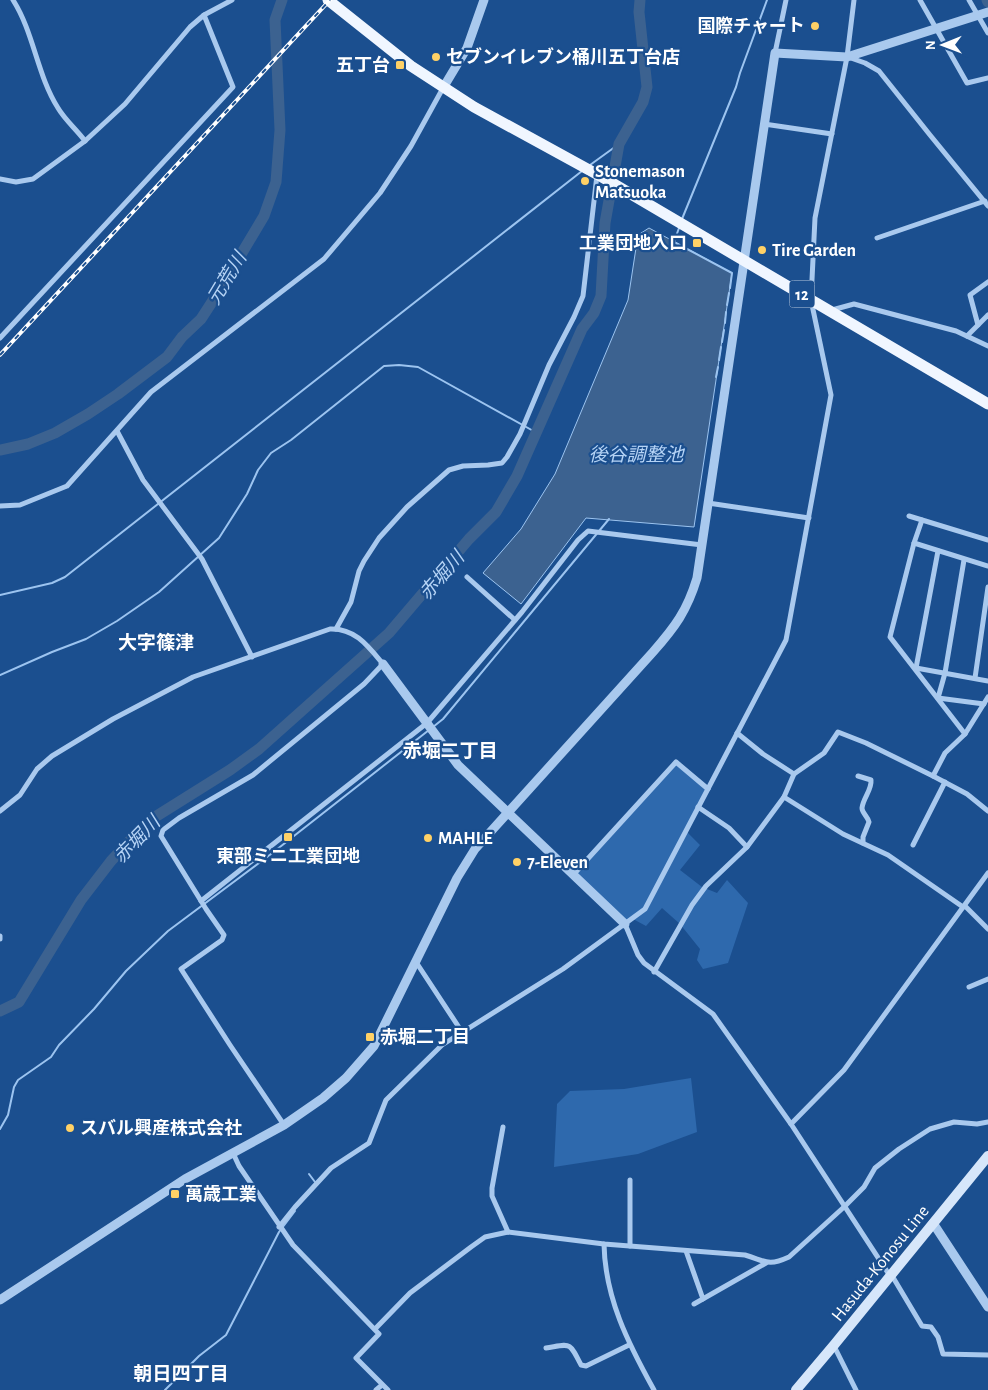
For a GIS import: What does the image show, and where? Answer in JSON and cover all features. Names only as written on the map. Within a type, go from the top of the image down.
[{"type":"main road","name":"12","points":[[328,0],[389,49],[443,88],[474,107],[616,185],[988,404]]},
{"type":"main road","name":"Hasuda-Konosu Line","points":[[796,1390],[988,1156]]},
{"type":"street","points":[[13,0],[24,19],[58,108],[86,141]]},
{"type":"street","points":[[0,179],[16,182],[33,179],[86,141],[125,104],[190,27],[204,15],[232,0]]},
{"type":"street","points":[[0,506],[20,505],[66,486],[151,392],[324,259],[380,192],[411,146],[421,124],[467,48],[484,0]]},
{"type":"street","points":[[0,1300],[185,1179],[284,1125],[323,1098],[346,1078],[374,1046],[467,861],[508,811],[680,620],[695,587],[775,53],[786,0]]},
{"type":"street","points":[[279,1227],[331,1168],[369,1143],[386,1100],[442,1045],[563,969],[645,909],[786,640],[831,395],[811,300],[815,218],[847,57],[854,0]]},
{"type":"street","points":[[920,0],[967,83],[988,78]]},
{"type":"street","points":[[969,0],[988,33]]},
{"type":"street","points":[[847,57],[978,17],[988,12]]},
{"type":"street","points":[[0,338],[233,87],[204,15]]},
{"type":"street","points":[[775,53],[847,57],[879,70],[986,204],[878,238]]},
{"type":"street","points":[[764,124],[832,134]]},
{"type":"street","points":[[336,629],[351,602],[359,571],[364,561],[379,538],[407,506],[449,470],[463,466],[488,466],[502,462],[507,457],[520,434],[548,365],[583,296],[599,176]]},
{"type":"street","points":[[978,325],[970,295],[988,282]]},
{"type":"street","points":[[829,311],[854,304],[956,330],[988,346]]},
{"type":"street","points":[[967,336],[988,315]]},
{"type":"street","points":[[117,431],[143,480],[202,559],[252,657]]},
{"type":"street","points":[[708,503],[809,518]]},
{"type":"street","points":[[909,516],[988,540]]},
{"type":"street","points":[[922,520],[914,543],[890,637],[916,668],[965,734]]},
{"type":"street","points":[[201,901],[427,723],[514,620],[578,540],[588,531],[702,545]]},
{"type":"street","points":[[914,543],[988,566]]},
{"type":"street","points":[[916,668],[938,551]]},
{"type":"street","points":[[938,698],[964,560]]},
{"type":"street","points":[[467,577],[514,620]]},
{"type":"street","points":[[975,678],[988,587]]},
{"type":"street","points":[[0,810],[20,795],[37,769],[59,751],[113,719],[193,677],[330,629],[350,632],[364,640],[458,765],[626,924],[638,955],[644,963],[712,1014],[791,1124],[844,1207],[894,1280],[922,1326],[931,1327],[938,1337],[943,1354],[988,1355]]},
{"type":"street","points":[[284,1125],[182,969],[222,940],[224,934],[201,901],[161,836],[163,830],[179,818],[253,775],[364,684],[383,664]]},
{"type":"street","points":[[916,668],[988,681]]},
{"type":"street","points":[[933,776],[945,753],[965,734],[988,697]]},
{"type":"street","points":[[938,698],[984,704]]},
{"type":"street","points":[[654,972],[692,905],[706,886],[746,848],[784,797],[794,774],[824,752],[838,732],[866,743],[945,782],[967,794],[988,811]]},
{"type":"street","points":[[737,733],[763,754],[794,774]]},
{"type":"street","points":[[573,874],[676,762],[708,789]]},
{"type":"street","points":[[858,776],[871,780],[862,806],[862,810],[869,822],[863,837],[863,843]]},
{"type":"street","points":[[913,845],[945,782]]},
{"type":"street","points":[[784,797],[844,834],[888,855],[964,907],[988,929]]},
{"type":"street","points":[[698,807],[728,828],[745,844],[746,848]]},
{"type":"street","points":[[791,1124],[844,1070],[988,873]]},
{"type":"street","points":[[416,962],[462,1032]]},
{"type":"street","points":[[969,987],[988,979]]},
{"type":"street","points":[[694,1304],[766,1263],[789,1257],[864,1187],[875,1168],[898,1149],[930,1129],[954,1122],[977,1124],[988,1122]]},
{"type":"street","points":[[502,1127],[492,1196],[508,1232]]},
{"type":"street","points":[[233,1153],[239,1166],[293,1245],[379,1334],[356,1358],[388,1390]]},
{"type":"street","points":[[630,1180],[630,1246]]},
{"type":"street","points":[[933,1223],[988,1307]]},
{"type":"street","points":[[375,1328],[410,1293],[471,1247],[485,1237],[508,1232],[604,1244],[745,1255],[766,1263]]},
{"type":"street","points":[[604,1244],[604,1267],[616,1311],[629,1345],[654,1390]]},
{"type":"street","points":[[686,1250],[703,1299]]},
{"type":"street","points":[[546,1348],[568,1344],[572,1346],[581,1365],[586,1366],[629,1345]]},
{"type":"street","points":[[834,1345],[856,1390]]},
{"type":"street","points":[[376,1390],[382,1385]]},
{"type":"shaded area","points":[[676,762],[708,789],[686,831],[700,845],[680,870],[702,887],[717,893],[727,880],[748,903],[728,963],[703,969],[697,960],[700,949],[680,924],[662,908],[646,926],[633,919],[625,924],[573,875]]},
{"type":"shaded area","points":[[691,1078],[697,1132],[638,1154],[554,1167],[557,1104],[570,1091],[624,1089]]},
{"type":"water","name":"後谷調整池","points":[[649,228],[732,273],[694,527],[586,518],[521,604],[483,573],[521,529],[555,474],[628,300],[638,235]]},
{"type":"waterway","name":"元荒川","points":[[0,450],[28,444],[55,433],[118,394],[167,357],[182,337],[201,319],[221,288],[264,216],[276,182],[280,130],[275,20],[282,0]]},
{"type":"waterway","name":"赤堀川","points":[[0,1011],[19,1002],[81,900],[111,861],[136,834],[155,817],[230,770],[259,749],[389,633],[469,539],[496,512],[517,476],[582,329],[594,313],[601,296],[605,223],[619,144],[643,102],[647,87],[639,12],[640,0]]},
{"type":"waterway","points":[[682,219],[736,87],[767,0]]},
{"type":"waterway","points":[[590,165],[619,144]]},
{"type":"waterway","points":[[0,595],[52,583],[65,577],[582,171]]},
{"type":"waterway","points":[[679,228],[674,242],[732,273],[730,288]]},
{"type":"waterway","points":[[727,305],[729,293]]},
{"type":"waterway","points":[[725,323],[726,312]]},
{"type":"waterway","points":[[722,342],[724,330]]},
{"type":"waterway","points":[[719,360],[721,347]]},
{"type":"waterway","points":[[0,675],[86,639],[117,621],[159,592],[219,538],[247,494],[258,470],[271,453],[291,440],[384,366],[418,367],[537,433]]},
{"type":"waterway","points":[[716,377],[718,367]]},
{"type":"waterway","points":[[433,727],[443,719],[609,519]]},
{"type":"waterway","points":[[0,1129],[8,1115],[14,1087],[18,1080],[51,1057],[59,1045],[94,1009],[126,971],[168,931],[271,854],[429,730]]},
{"type":"waterway","points":[[309,1174],[315,1182]]},
{"type":"waterway","points":[[165,1390],[199,1356],[226,1335],[279,1232],[295,1211]]},
{"type":"railway","points":[[0,355],[330,0]]},
{"type":"place","name":"国際チャート","points":[[815,26]]},
{"type":"place","name":"セブンイレブン桶川五丁台店","points":[[436,57]]},
{"type":"place","name":"五丁台","points":[[400,65]]},
{"type":"place","name":"Stonemason Matsuoka","points":[[585,181]]},
{"type":"place","name":"工業団地入口","points":[[697,243]]},
{"type":"place","name":"Tire Garden","points":[[762,250]]},
{"type":"place","name":"東部ミニ工業団地","points":[[288,837]]},
{"type":"place","name":"MAHLE","points":[[428,838]]},
{"type":"place","name":"7-Eleven","points":[[517,862]]},
{"type":"place","name":"赤堀二丁目","points":[[370,1037]]},
{"type":"place","name":"スバル興産株式会社","points":[[70,1128]]},
{"type":"place","name":"萬歳工業","points":[[175,1194]]},
{"type":"district","name":"大字篠津","points":[[156,642]]},
{"type":"district","name":"赤堀二丁目","points":[[450,750]]},
{"type":"district","name":"朝日四丁目","points":[[181,1373]]}]
